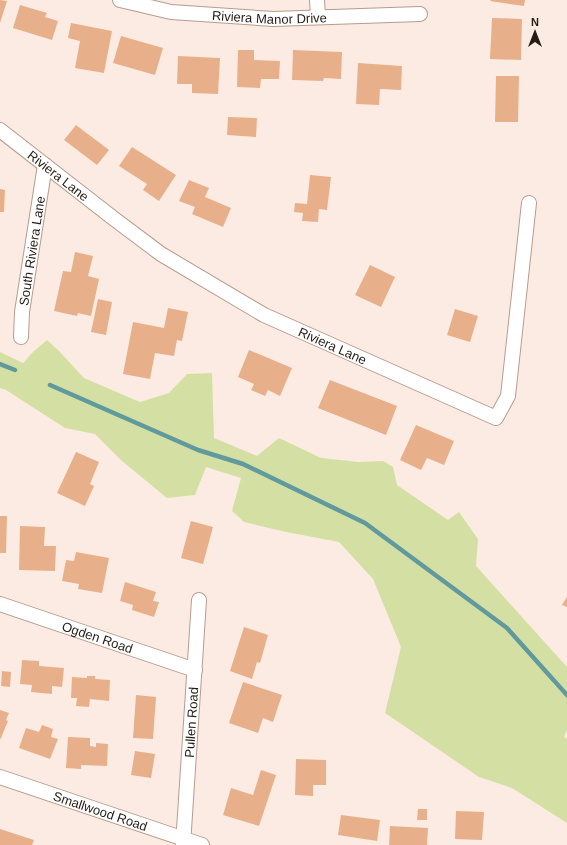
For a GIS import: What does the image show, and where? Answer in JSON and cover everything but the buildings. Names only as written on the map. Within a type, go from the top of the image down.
[{"type":"street","name":"Riviera Manor Drive","points":[[120,0],[171,12],[273,18],[420,14]]},
{"type":"street","points":[[317,0],[318,17]]},
{"type":"street","name":"Riviera Lane","points":[[0,130],[162,254],[264,315],[496,418],[508,396],[529,203]]},
{"type":"street","name":"South Riviera Lane","points":[[21,337],[22,312],[45,165]]},
{"type":"street","name":"Pullen Road","points":[[184,842],[199,600]]},
{"type":"street","name":"Ogden Road","points":[[0,604],[195,670]]},
{"type":"street","name":"Smallwood Road","points":[[0,777],[184,842],[202,845]]},
{"type":"green space","points":[[47,340],[84,378],[140,402],[169,393],[187,374],[212,373],[214,438],[257,456],[279,438],[321,458],[359,462],[383,461],[393,467],[397,485],[448,520],[459,512],[478,539],[476,566],[567,667],[567,730],[564,737],[567,739],[567,823],[512,788],[479,777],[385,713],[401,647],[373,579],[339,542],[244,522],[232,511],[241,478],[206,467],[195,495],[167,498],[122,461],[95,434],[65,428],[6,390],[0,388],[0,352],[23,363]]},
{"type":"waterway","points":[[0,364],[15,370]]},
{"type":"waterway","points":[[50,385],[198,450],[243,464],[365,523],[507,628],[567,695]]}]
